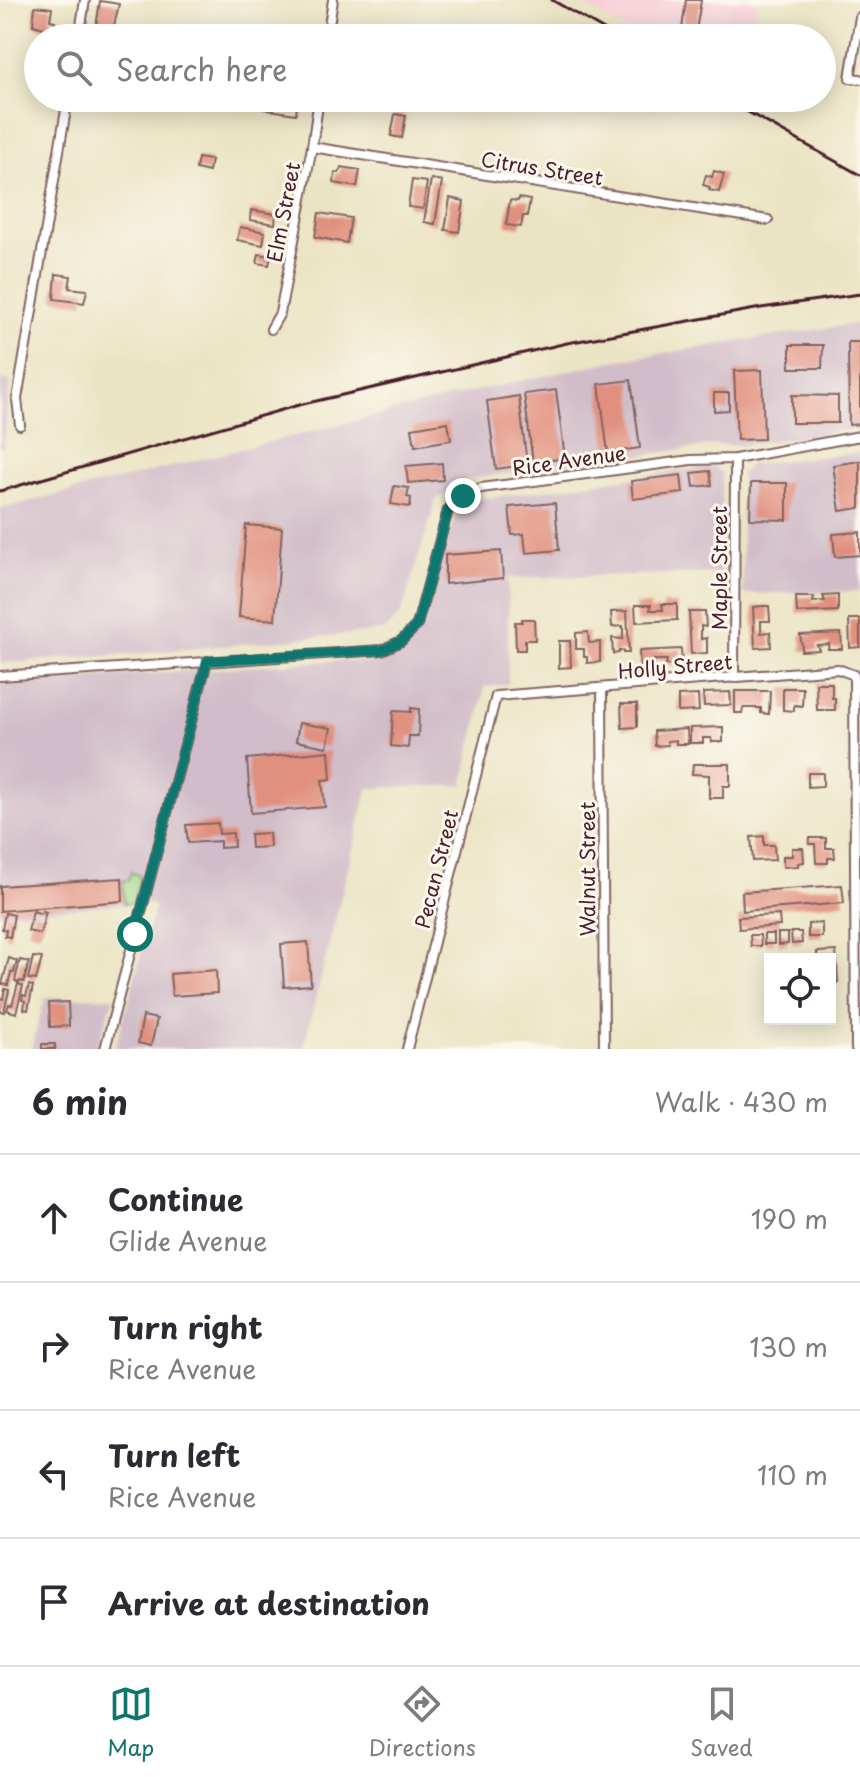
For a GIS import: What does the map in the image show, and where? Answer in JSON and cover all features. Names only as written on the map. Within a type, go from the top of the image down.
[{"type":"street","points":[[81,24],[85,0]]},
{"type":"street","points":[[329,24],[333,0]]},
{"type":"street","points":[[860,17],[850,78],[860,79]]},
{"type":"street","points":[[20,425],[17,399],[66,112]]},
{"type":"street","name":"Elm Street","points":[[271,329],[280,313],[317,112]]},
{"type":"street","name":"Citrus Street","points":[[312,147],[768,220]]},
{"type":"street","name":"Rice Avenue","points":[[0,676],[382,650],[401,641],[417,625],[448,510],[463,496],[481,488],[691,460],[735,459],[860,436]]},
{"type":"street","name":"Maple Street","points":[[734,678],[735,459]]},
{"type":"street","points":[[105,1049],[207,661]]},
{"type":"street","name":"Holly Street","points":[[496,696],[838,669],[854,675],[856,1049]]},
{"type":"street","name":"Walnut Street","points":[[602,688],[604,1049]]},
{"type":"street","name":"Pecan Street","points":[[407,1049],[496,696]]},
{"type":"shaded area","points":[[573,0],[758,0],[755,24],[617,24]]},
{"type":"shaded area","points":[[860,323],[860,428],[466,479],[436,500],[401,614],[384,631],[0,663],[0,509],[467,393],[612,361]]},
{"type":"shaded area","points":[[0,379],[10,381],[3,447],[0,448]]},
{"type":"shaded area","points":[[860,453],[860,591],[743,594],[741,475],[749,464]]},
{"type":"shaded area","points":[[713,466],[722,473],[720,573],[508,578],[508,684],[485,687],[463,785],[368,788],[303,1049],[115,1049],[155,905],[137,903],[0,914],[0,684],[328,661],[377,662],[407,648],[425,626],[437,567],[457,514],[474,500]]},
{"type":"shaded area","points":[[114,997],[96,1049],[31,1049],[45,998]]},
{"type":"green space","points":[[131,872],[140,876],[133,903],[124,904],[123,880],[128,881]]},
{"type":"building","points":[[686,0],[701,0],[697,24],[683,24]]},
{"type":"building","points":[[100,1],[119,4],[114,24],[96,24]]},
{"type":"building","points":[[35,6],[52,8],[50,20],[55,21],[55,24],[33,24]]},
{"type":"building","points":[[395,114],[406,116],[402,138],[391,136]]},
{"type":"building","points":[[198,158],[211,160],[209,172],[196,169]]},
{"type":"building","points":[[341,167],[360,170],[357,187],[334,183],[335,173],[339,173]]},
{"type":"building","points":[[714,171],[724,174],[719,192],[703,185],[706,175],[712,177]]},
{"type":"building","points":[[431,179],[442,181],[435,224],[424,222]]},
{"type":"building","points":[[412,180],[427,182],[423,209],[408,207]]},
{"type":"building","points":[[450,198],[464,201],[459,232],[445,230]]},
{"type":"building","points":[[519,198],[530,200],[527,216],[523,216],[521,227],[506,225],[510,200],[518,201]]},
{"type":"building","points":[[251,210],[276,214],[275,224],[250,220]]},
{"type":"building","points":[[319,213],[351,218],[347,243],[315,237]]},
{"type":"building","points":[[240,227],[265,232],[263,245],[237,240]]},
{"type":"building","points":[[259,254],[271,256],[269,265],[257,263]]},
{"type":"building","points":[[56,274],[71,276],[69,288],[87,290],[84,303],[54,299]]},
{"type":"building","points":[[848,342],[860,342],[860,424],[849,425]]},
{"type":"building","points":[[790,345],[823,345],[822,368],[790,368]]},
{"type":"building","points":[[762,370],[764,439],[737,440],[734,371]]},
{"type":"building","points":[[631,380],[640,448],[608,453],[599,384]]},
{"type":"building","points":[[556,390],[565,458],[533,463],[524,394]]},
{"type":"building","points":[[714,393],[729,393],[729,410],[714,411]]},
{"type":"building","points":[[792,395],[838,396],[838,423],[792,423]]},
{"type":"building","points":[[519,396],[527,465],[496,469],[487,401]]},
{"type":"building","points":[[448,422],[451,440],[415,446],[412,428]]},
{"type":"building","points":[[860,461],[860,508],[840,511],[833,465]]},
{"type":"building","points":[[442,463],[443,480],[408,483],[406,466]]},
{"type":"building","points":[[710,471],[712,485],[694,487],[692,473]]},
{"type":"building","points":[[681,475],[683,493],[633,499],[631,481]]},
{"type":"building","points":[[751,483],[787,483],[787,520],[750,519]]},
{"type":"building","points":[[394,486],[409,488],[407,497],[411,498],[410,507],[391,504]]},
{"type":"building","points":[[555,503],[559,550],[526,553],[524,534],[512,535],[509,507]]},
{"type":"building","points":[[246,525],[282,528],[275,620],[239,617]]},
{"type":"building","points":[[860,532],[860,555],[835,557],[833,534]]},
{"type":"building","points":[[501,551],[503,578],[445,584],[445,555]]},
{"type":"building","points":[[838,595],[838,611],[797,613],[796,597],[814,597],[813,602],[825,601],[823,596]]},
{"type":"building","points":[[662,604],[677,604],[677,620],[636,622],[635,605],[651,605],[650,610],[663,610]]},
{"type":"building","points":[[769,606],[770,621],[761,621],[761,633],[770,632],[771,647],[755,648],[753,607]]},
{"type":"building","points":[[627,611],[629,653],[619,651],[613,654],[612,638],[623,639],[623,626],[612,627],[611,612]]},
{"type":"building","points":[[689,612],[705,612],[706,627],[701,626],[701,639],[707,638],[707,653],[691,654]]},
{"type":"building","points":[[522,619],[534,619],[535,640],[525,640],[525,650],[516,650],[515,622],[522,622]]},
{"type":"building","points":[[849,619],[860,619],[860,647],[850,648]]},
{"type":"building","points":[[588,632],[589,643],[600,642],[600,662],[587,663],[584,649],[576,649],[576,633]]},
{"type":"building","points":[[841,633],[842,649],[828,649],[829,644],[817,645],[819,650],[801,651],[800,635]]},
{"type":"building","points":[[559,641],[570,641],[571,667],[559,668]]},
{"type":"building","points":[[681,649],[682,665],[666,665],[667,660],[654,660],[655,666],[640,667],[639,651]]},
{"type":"building","points":[[816,683],[832,683],[835,710],[817,710]]},
{"type":"building","points":[[783,688],[803,688],[802,706],[794,705],[794,711],[783,710]]},
{"type":"building","points":[[735,691],[770,691],[769,714],[761,713],[761,708],[743,708],[742,713],[735,713]]},
{"type":"building","points":[[730,692],[731,705],[704,706],[703,693]]},
{"type":"building","points":[[698,695],[699,711],[678,712],[678,696]]},
{"type":"building","points":[[621,704],[637,704],[637,727],[622,728]]},
{"type":"building","points":[[411,708],[419,709],[418,736],[409,736],[408,748],[391,746],[393,711],[411,712]]},
{"type":"building","points":[[299,723],[331,728],[327,747],[296,741]]},
{"type":"building","points":[[723,727],[723,742],[703,738],[703,743],[690,743],[690,728]]},
{"type":"building","points":[[687,729],[688,744],[676,744],[676,740],[667,741],[668,745],[655,746],[654,731]]},
{"type":"building","points":[[329,751],[331,779],[322,780],[325,807],[251,813],[247,759]]},
{"type":"building","points":[[693,764],[730,764],[730,786],[723,786],[723,798],[709,798],[709,775],[692,774]]},
{"type":"building","points":[[808,773],[823,773],[823,786],[808,787]]},
{"type":"building","points":[[218,823],[219,834],[233,833],[234,847],[220,848],[220,841],[188,843],[186,825]]},
{"type":"building","points":[[269,833],[270,847],[251,848],[250,834]]},
{"type":"building","points":[[764,836],[764,845],[774,845],[775,860],[753,861],[751,837]]},
{"type":"building","points":[[810,838],[826,838],[826,848],[834,848],[835,858],[828,858],[828,863],[816,863],[815,844],[809,844]]},
{"type":"building","points":[[792,848],[803,848],[804,862],[798,863],[798,866],[783,867],[783,856],[792,856]]},
{"type":"building","points":[[122,878],[123,901],[0,911],[0,886]]},
{"type":"building","points":[[842,885],[844,903],[743,911],[742,892]]},
{"type":"building","points":[[33,911],[46,912],[40,934],[28,931]]},
{"type":"building","points":[[5,913],[14,915],[10,937],[5,936],[6,930],[2,929]]},
{"type":"building","points":[[779,915],[780,926],[739,929],[738,917]]},
{"type":"building","points":[[822,923],[822,937],[808,937],[808,924]]},
{"type":"building","points":[[791,932],[801,932],[802,943],[792,944]]},
{"type":"building","points":[[778,933],[788,933],[788,944],[778,945]]},
{"type":"building","points":[[764,934],[774,934],[774,944],[764,944]]},
{"type":"building","points":[[750,935],[760,935],[761,946],[751,946]]},
{"type":"building","points":[[308,942],[311,985],[284,987],[281,944]]},
{"type":"building","points":[[836,951],[838,982],[836,953],[817,952]]},
{"type":"building","points":[[33,957],[42,958],[36,980],[28,979]]},
{"type":"building","points":[[9,958],[17,961],[8,985],[2,984]]},
{"type":"building","points":[[20,960],[29,962],[24,982],[19,983],[15,981]]},
{"type":"building","points":[[216,970],[217,993],[172,996],[170,974]]},
{"type":"building","points":[[18,984],[23,986],[16,1013],[7,1010],[9,1004],[12,1005]]},
{"type":"building","points":[[29,985],[33,986],[28,1010],[24,1009],[25,1001],[22,1000]]},
{"type":"building","points":[[5,989],[9,990],[4,1012],[0,1011],[0,998],[3,999]]},
{"type":"building","points":[[68,1002],[69,1026],[50,1027],[49,1003]]},
{"type":"building","points":[[143,1016],[157,1019],[151,1046],[138,1043]]},
{"type":"building","points":[[42,1044],[55,1044],[55,1049],[42,1049]]},
{"type":"railway","points":[[552,0],[594,24]]},
{"type":"railway","points":[[748,112],[860,175]]},
{"type":"railway","points":[[0,491],[299,405],[567,343],[761,308],[860,294]]},
{"type":"route","points":[[135,934],[207,661],[382,650],[401,641],[417,625],[448,510],[463,496]]}]
